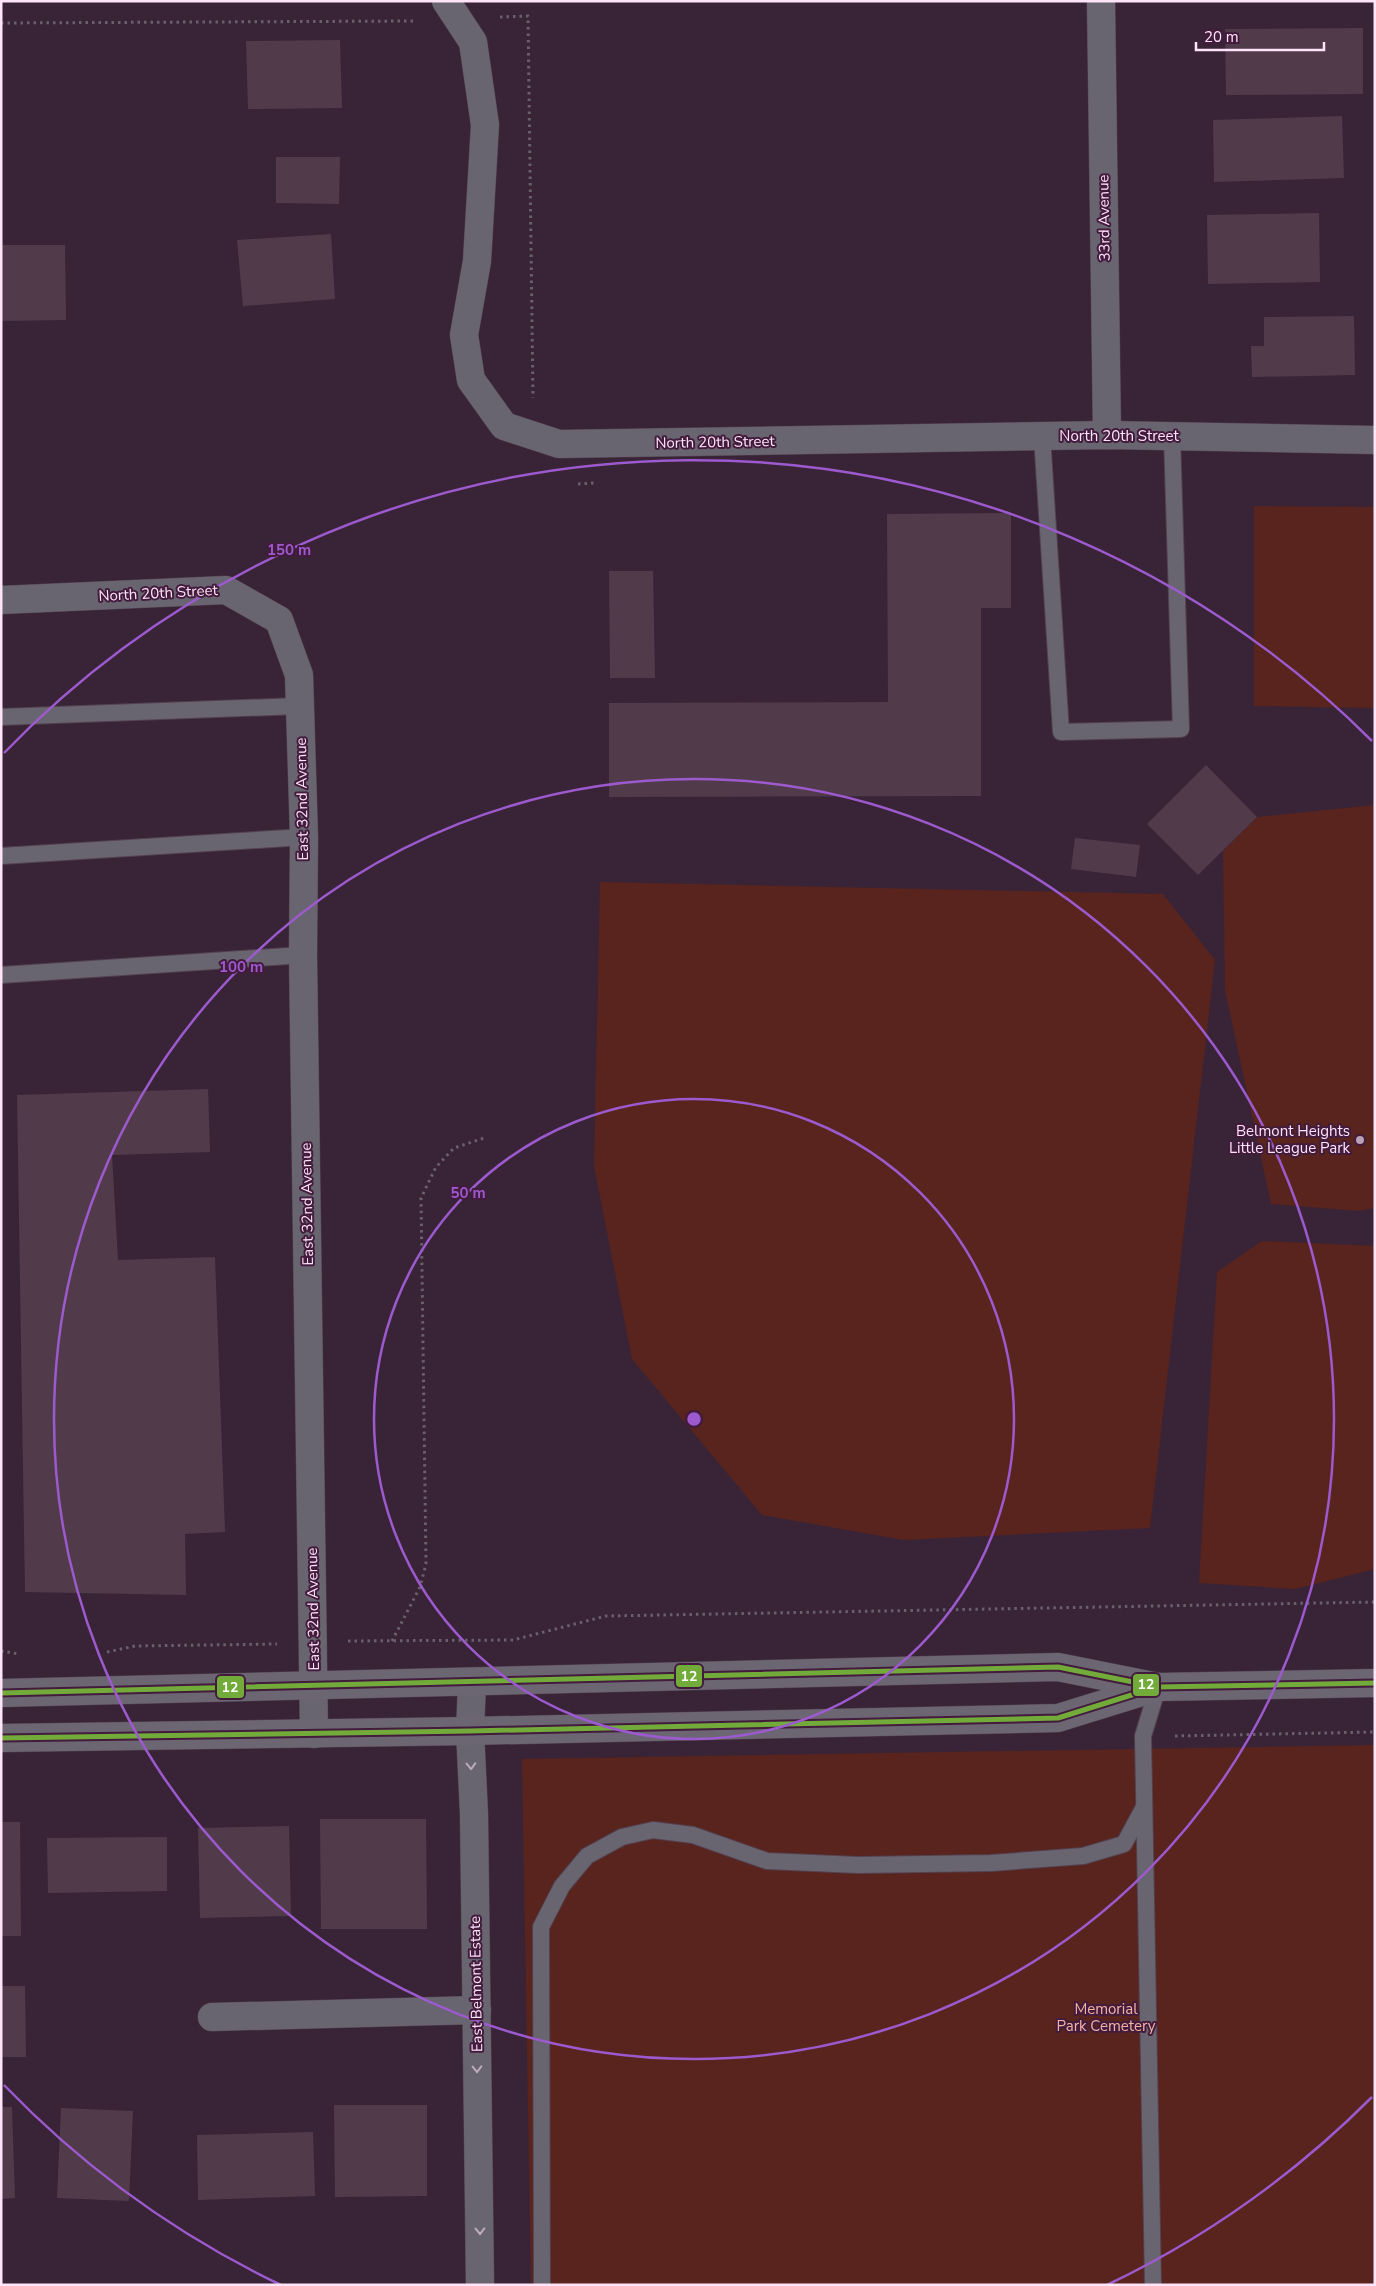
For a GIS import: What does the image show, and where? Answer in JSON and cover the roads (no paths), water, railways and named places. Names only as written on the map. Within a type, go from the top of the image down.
[{"type":"main road","points":[[1,1693],[314,1687],[1058,1667],[1158,1687],[1375,1683]]},
{"type":"main road","points":[[1,1738],[314,1734],[1058,1718],[1158,1687]]},
{"type":"street","name":"33rd Avenue","points":[[1101,1],[1107,435]]},
{"type":"street","name":"North 20th Street","points":[[452,10],[473,42],[486,125],[477,261],[464,335],[471,380],[504,426],[559,444],[1107,435],[1375,440]]},
{"type":"street","name":"North 20th Street","points":[[1,600],[226,590],[279,620],[299,675]]},
{"type":"street","name":"East 32nd Avenue","points":[[299,675],[304,837],[303,956],[314,1734]]},
{"type":"street","name":"East Belmont Estate","points":[[472,1683],[470,1731],[474,1814],[480,2285]]},
{"type":"street","points":[[212,2017],[476,2010]]},
{"type":"lane","points":[[1042,436],[1061,732],[1181,729],[1172,436]]},
{"type":"lane","points":[[1,718],[299,706]]},
{"type":"lane","points":[[1,856],[304,837]]},
{"type":"lane","points":[[1,975],[303,956]]},
{"type":"lane","points":[[1153,2285],[1143,1736],[1158,1687]]},
{"type":"lane","points":[[542,2285],[541,1927],[562,1886],[587,1856],[622,1837],[653,1830],[693,1835],[767,1860],[858,1865],[992,1863],[1083,1856],[1124,1844],[1144,1807]]},
{"type":"place","name":"Belmont Heights Little League Park","points":[[1360,1140]]},
{"type":"park label","name":"Memorial Park Cemetery","points":[[1106,2018]]}]
